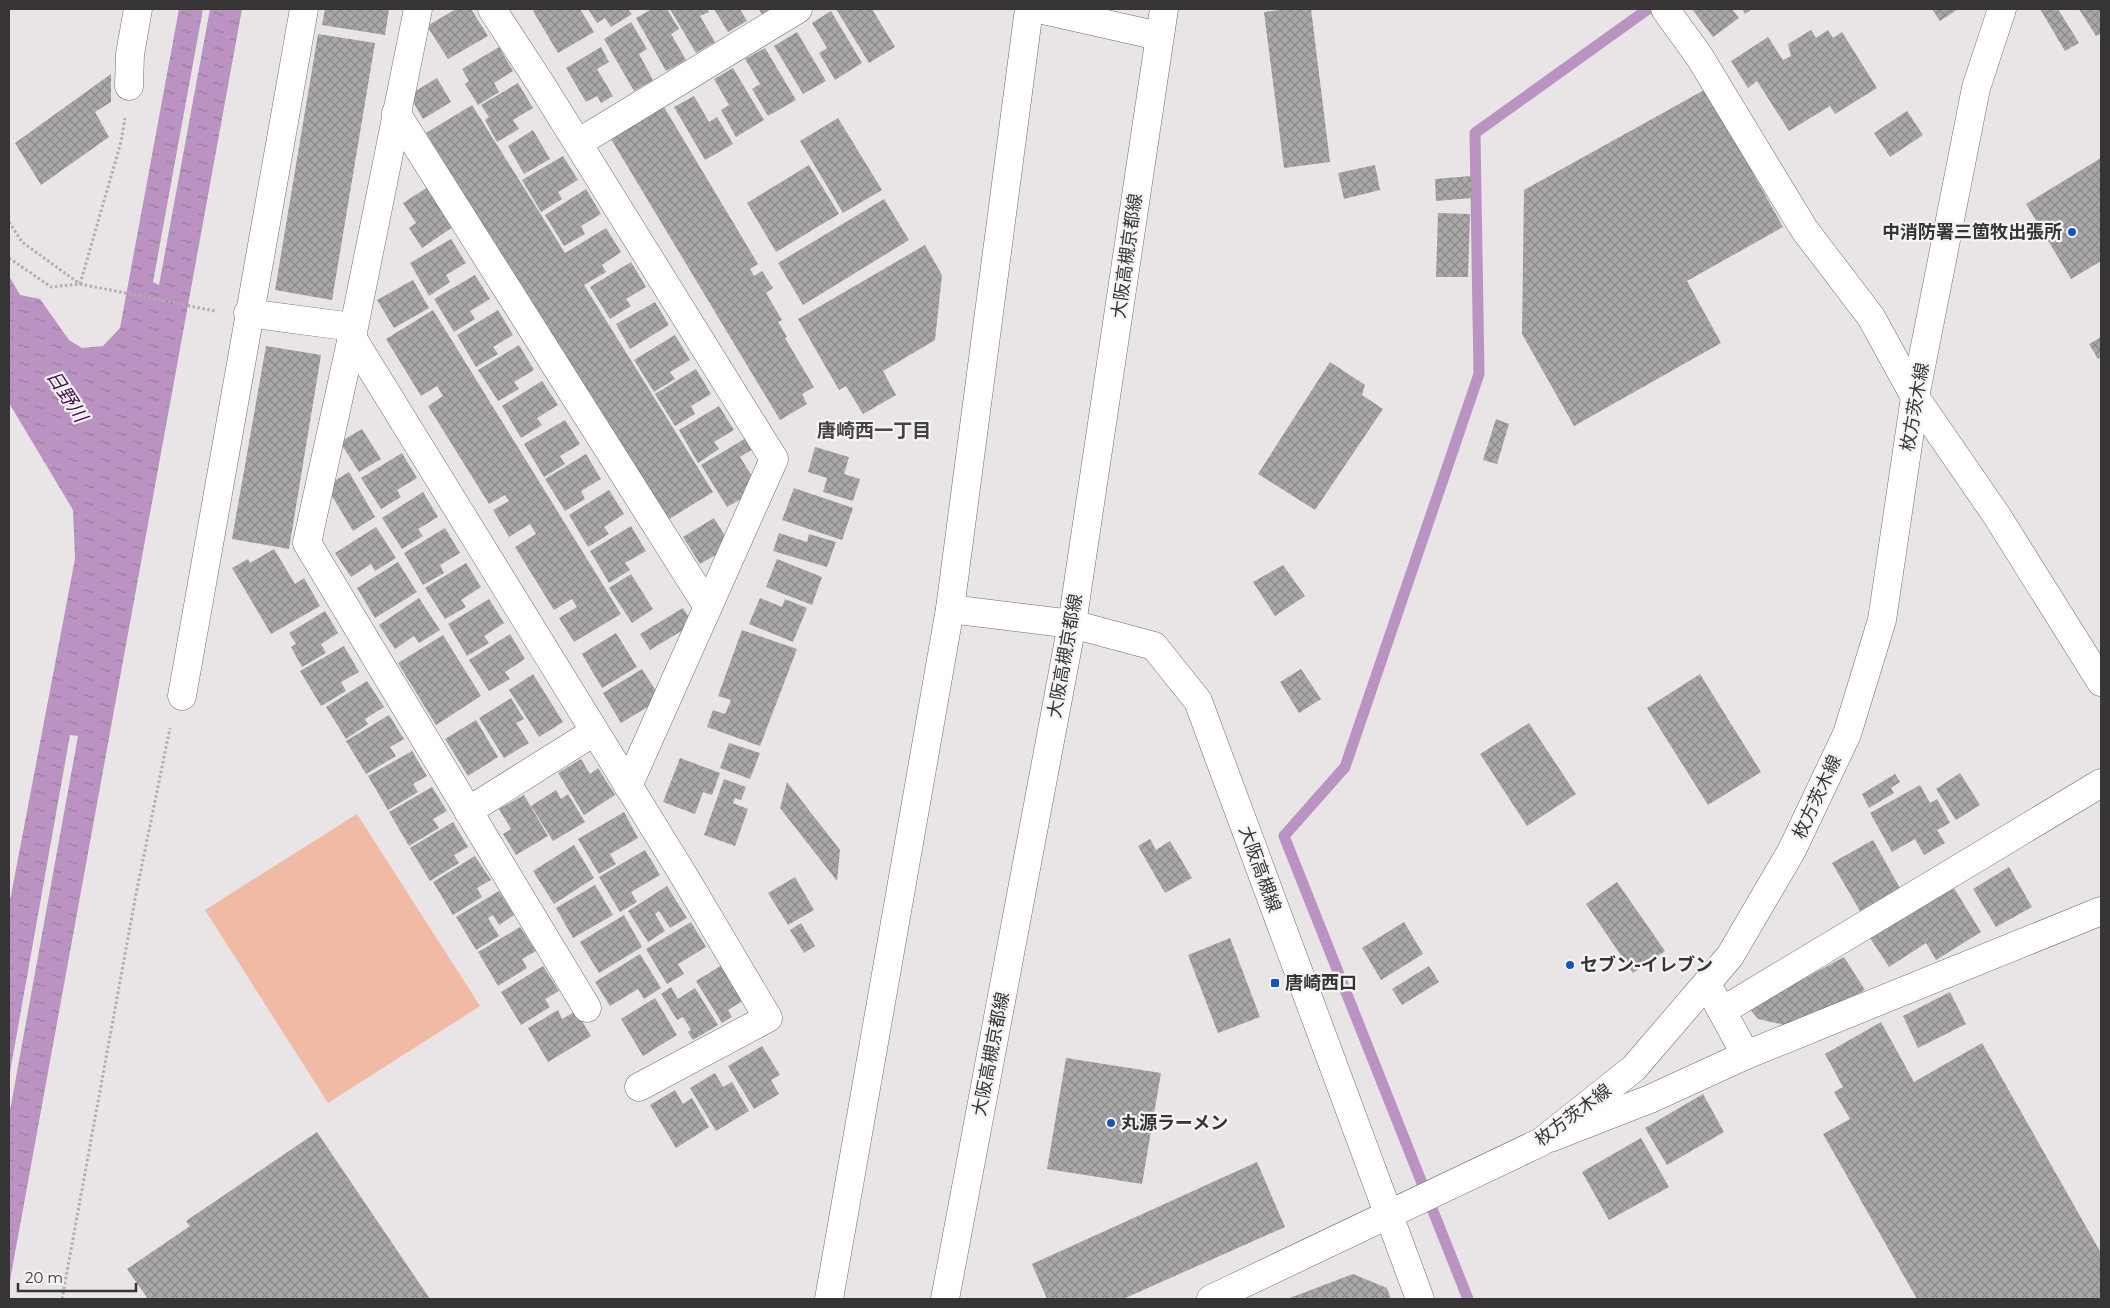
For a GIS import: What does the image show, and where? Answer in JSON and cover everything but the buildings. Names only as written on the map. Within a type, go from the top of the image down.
[{"type":"street","points":[[130,86],[130,54],[138,9]]},
{"type":"street","points":[[182,696],[248,313],[304,9]]},
{"type":"street","points":[[418,9],[352,337],[307,543],[587,1008]]},
{"type":"street","points":[[578,143],[798,9]]},
{"type":"street","points":[[829,1299],[950,609],[1029,9]]},
{"type":"street","points":[[1039,9],[1159,36]]},
{"type":"street","name":"大阪高槻京都線","points":[[945,1299],[1072,624],[1164,9]]},
{"type":"street","points":[[1665,9],[1698,56],[1804,229],[1871,318],[1916,397],[1998,516],[2101,682]]},
{"type":"street","name":"枚方茨木線","points":[[1211,1299],[1389,1216],[1541,1142],[1634,1068],[1730,956],[1792,850],[1847,734],[1882,620],[1916,397],[1976,88],[2002,9]]},
{"type":"street","points":[[499,11],[578,143],[774,459],[628,786]]},
{"type":"street","points":[[396,113],[708,608]]},
{"type":"street","points":[[248,313],[345,326],[684,876],[768,1018],[639,1087]]},
{"type":"street","name":"大阪高槻線","points":[[950,609],[1072,624],[1154,646],[1198,701],[1420,1299]]},
{"type":"street","points":[[468,811],[594,732]]},
{"type":"street","points":[[1722,1011],[2101,783]]},
{"type":"street","points":[[1541,1142],[1650,1099],[1746,1055],[2101,911]]},
{"type":"street","points":[[1707,983],[1746,1055]]},
{"type":"path","points":[[80,284],[121,142],[130,86]]},
{"type":"path","points":[[9,222],[22,242],[80,284]]},
{"type":"path","points":[[9,258],[50,287],[80,284],[221,312]]},
{"type":"path","points":[[62,1299],[136,894],[170,730],[182,696]]},
{"type":"shaded area","points":[[357,814],[480,1006],[328,1103],[205,910]]},
{"type":"water","name":"日野川","points":[[179,9],[203,9],[153,282],[159,285],[210,9],[242,9],[9,1286],[9,1116],[78,736],[70,735],[9,1078],[9,906],[75,559],[73,510],[9,403],[9,276],[20,295],[40,299],[69,340],[82,348],[103,346],[120,328]]},
{"type":"waterway","points":[[1468,1299],[1284,836],[1345,767],[1479,374],[1475,133],[1648,9]]},
{"type":"place","name":"中消防署三箇牧出張所","points":[[2072,232]]},
{"type":"place","name":"セブン-イレブン","points":[[1570,965]]},
{"type":"place","name":"唐崎西口","points":[[1275,983]]},
{"type":"place","name":"丸源ラーメン","points":[[1111,1123]]},
{"type":"district","name":"唐崎西一丁目","points":[[874,430]]}]
